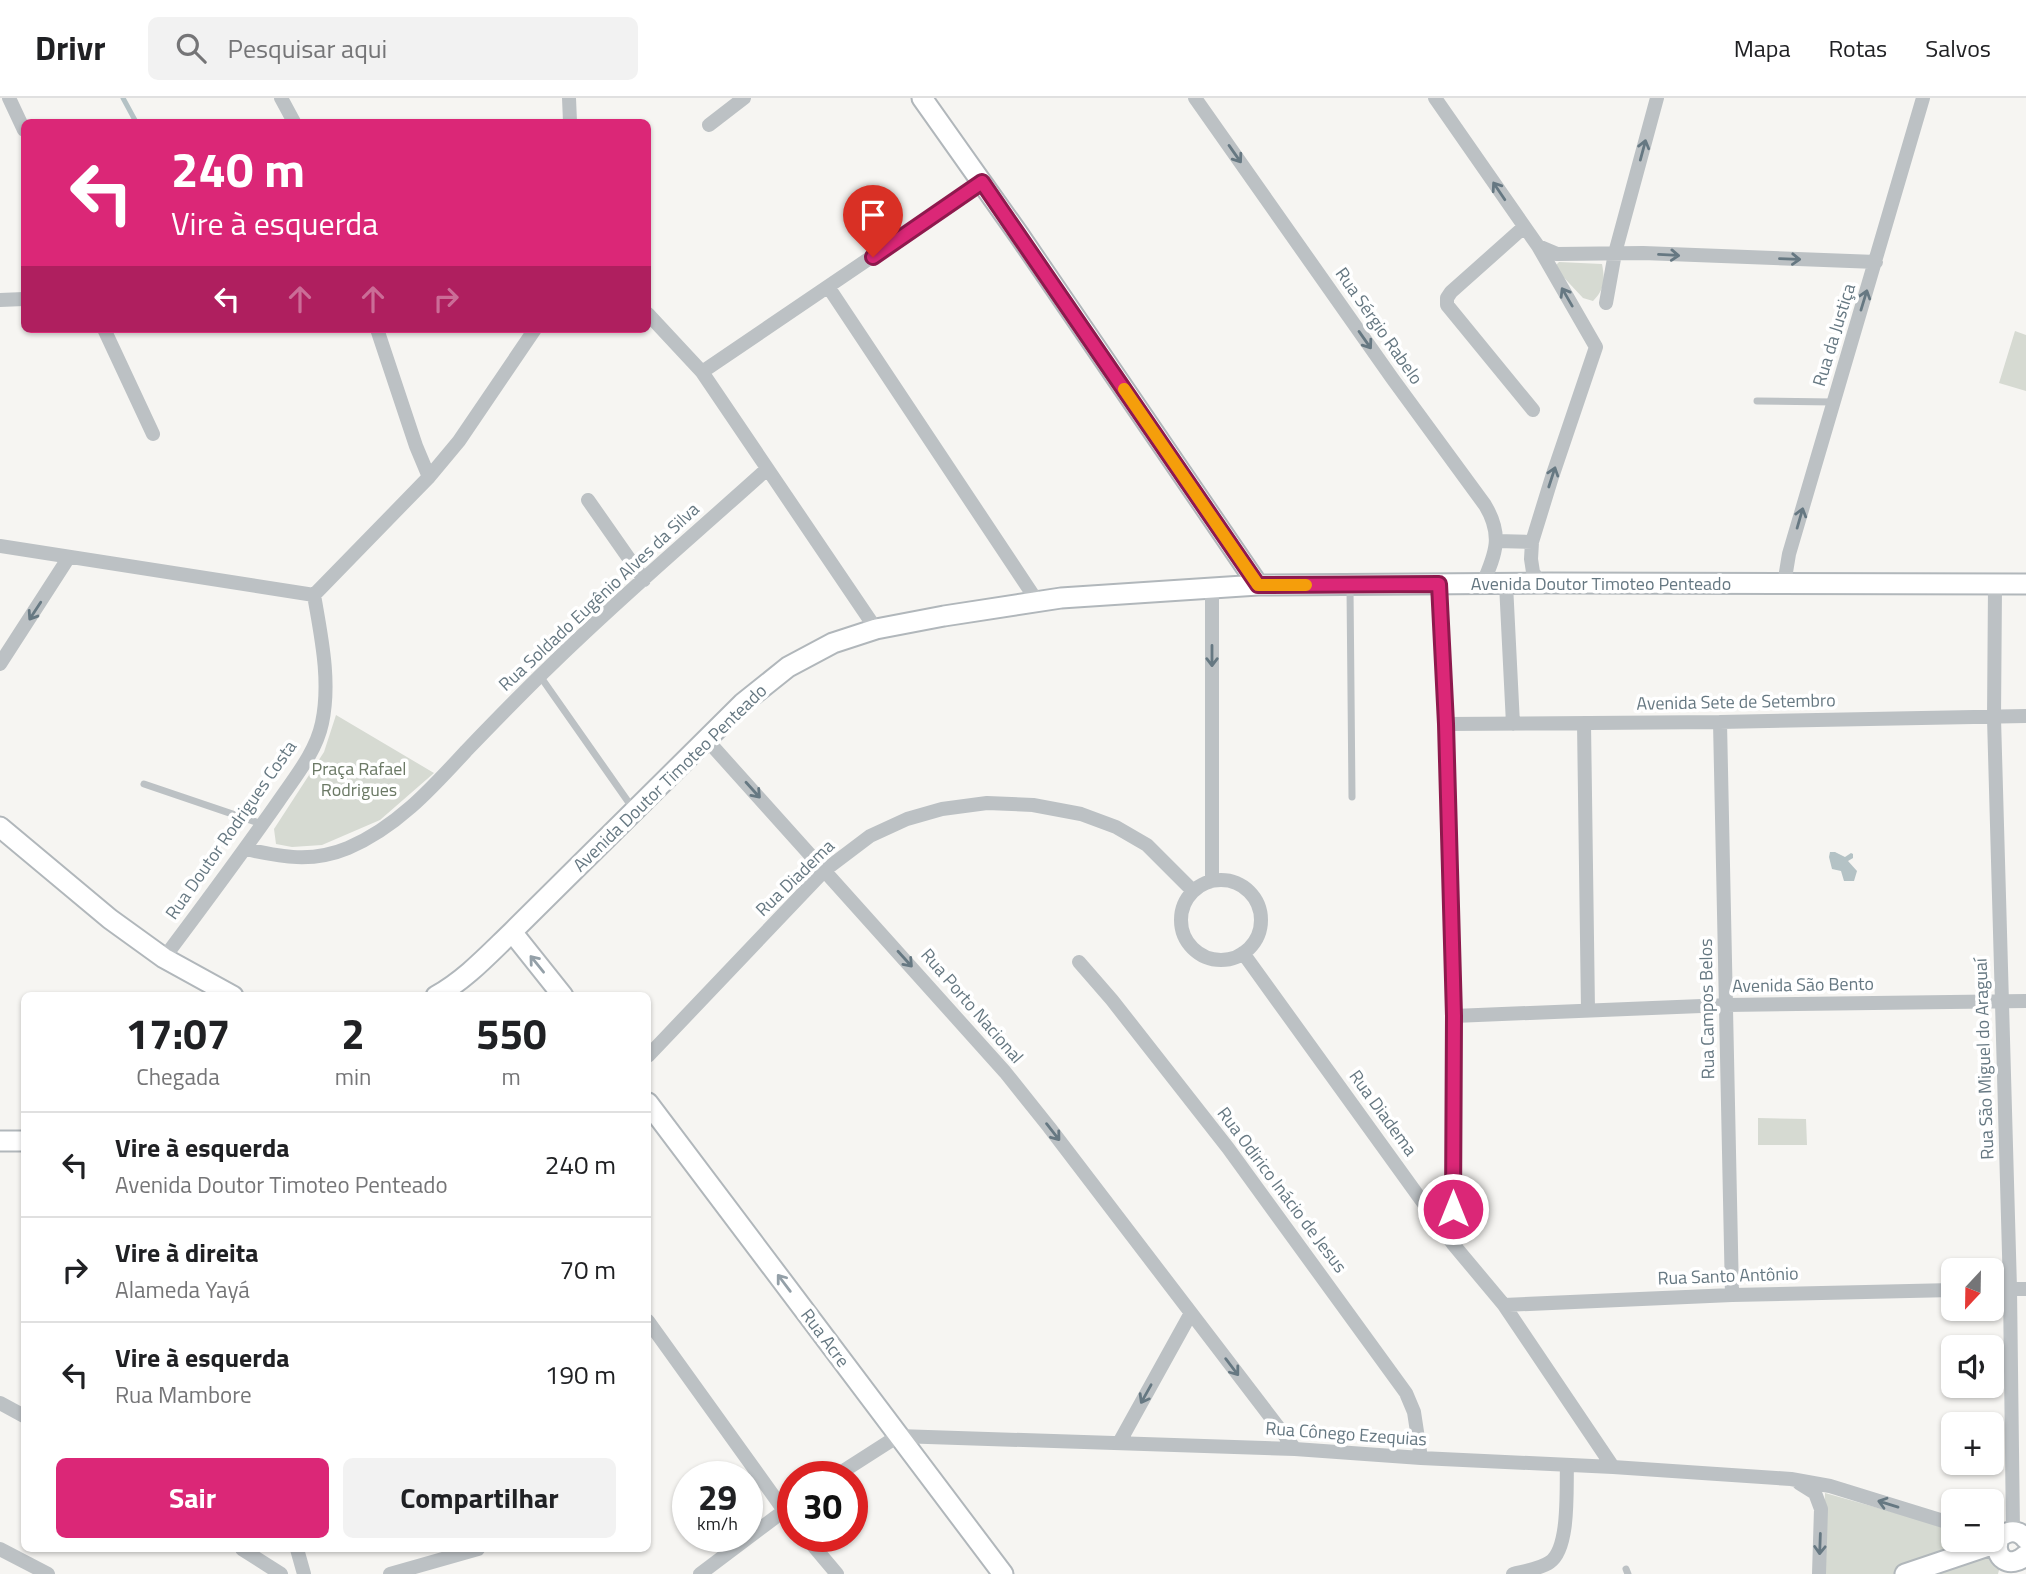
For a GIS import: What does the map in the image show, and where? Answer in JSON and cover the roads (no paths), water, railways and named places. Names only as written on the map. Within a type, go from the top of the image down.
[{"type":"main road","points":[[922,98],[1258,585]]},
{"type":"main road","name":"Avenida Doutor Timoteo Penteado","points":[[442,992],[467,974],[512,933],[743,703],[789,667],[833,643],[876,629],[1037,601],[1258,585],[2026,584]]},
{"type":"main road","points":[[0,827],[110,919],[164,958],[226,992]]},
{"type":"main road","points":[[512,933],[560,992]]},
{"type":"main road","name":"Rua Acre","points":[[651,1106],[1003,1574]]},
{"type":"main road","points":[[0,1141],[21,1141]]},
{"type":"main road","points":[[2011,1537],[1998,1553],[2005,1560],[2018,1562]]},
{"type":"main road","points":[[1905,1574],[2011,1537]]},
{"type":"street","points":[[9,98],[21,124]]},
{"type":"street","points":[[281,98],[292,119]]},
{"type":"street","points":[[569,98],[570,119]]},
{"type":"street","points":[[709,125],[744,98]]},
{"type":"street","name":"Rua Sérgio Rabelo","points":[[1195,98],[1485,505],[1493,517],[1497,541]]},
{"type":"street","points":[[1436,98],[1538,246],[1596,347],[1532,542],[1533,572],[1540,583]]},
{"type":"street","points":[[1606,303],[1615,253],[1657,98]]},
{"type":"street","name":"Rua da Justiça","points":[[1784,584],[1789,554],[1923,98]]},
{"type":"street","points":[[702,372],[982,182]]},
{"type":"street","points":[[1524,227],[1451,292],[1447,305],[1533,410]]},
{"type":"street","points":[[1538,246],[1557,254],[1615,253],[1875,262]]},
{"type":"street","points":[[829,288],[1037,601]]},
{"type":"street","points":[[0,300],[21,299]]},
{"type":"street","points":[[651,317],[702,372],[876,629]]},
{"type":"street","points":[[106,333],[153,434]]},
{"type":"street","points":[[378,333],[429,477]]},
{"type":"street","points":[[0,546],[314,595],[429,477],[458,441],[532,333]]},
{"type":"street","name":"Rua Soldado Eugênio Alves da Silva","points":[[245,849],[288,858],[321,857],[349,848],[381,831],[426,794],[587,630],[767,469]]},
{"type":"street","points":[[588,500],[644,580]]},
{"type":"street","points":[[1483,583],[1497,541],[1532,542]]},
{"type":"street","points":[[0,664],[69,557]]},
{"type":"street","points":[[1439,584],[1446,724],[1454,1016],[1453,1244]]},
{"type":"street","points":[[1506,584],[1513,724]]},
{"type":"street","name":"Rua São Miguel do Araguaí","points":[[1995,586],[1994,718],[2010,1289],[2011,1537]]},
{"type":"street","points":[[1212,587],[1212,881]]},
{"type":"street","name":"Rua Doutor Rodrigues Costa","points":[[164,958],[263,824],[309,756],[322,725],[326,694],[314,595]]},
{"type":"street","name":"Avenida Sete de Setembro","points":[[1446,724],[2026,716]]},
{"type":"street","name":"Rua Campos Belos","points":[[1720,722],[1732,1295]]},
{"type":"street","points":[[1584,723],[1588,1010]]},
{"type":"street","name":"Rua Porto Nacional","points":[[707,740],[1004,1072],[1295,1449]]},
{"type":"street","name":"Rua Diadema","points":[[651,1053],[825,870],[870,835],[907,819],[942,809],[987,803],[1021,804],[1081,814],[1116,827],[1147,845],[1193,891]]},
{"type":"street","points":[[1226,880],[1240,884],[1258,905],[1261,918],[1259,932],[1253,944],[1243,953],[1231,958],[1218,960],[1205,956],[1194,949],[1181,927],[1185,901],[1193,891],[1212,881],[1226,880]]},
{"type":"street","name":"Rua Diadema","points":[[1243,953],[1453,1244],[1504,1305],[1613,1467]]},
{"type":"street","name":"Rua Odirico Inácio de Jesus","points":[[1079,962],[1228,1148],[1401,1385],[1414,1412],[1421,1458]]},
{"type":"street","name":"Avenida São Bento","points":[[1454,1016],[1726,1005],[2026,1001]]},
{"type":"street","points":[[2004,1289],[2026,1289]]},
{"type":"street","name":"Rua Santo Antônio","points":[[1504,1305],[1732,1295],[1941,1290]]},
{"type":"street","points":[[1119,1443],[1191,1313]]},
{"type":"street","points":[[651,1325],[777,1492]]},
{"type":"street","points":[[0,1403],[21,1414]]},
{"type":"street","points":[[859,1461],[898,1436]]},
{"type":"street","name":"Rua Cônego Ezequias","points":[[898,1436],[1295,1449],[1791,1479],[1830,1486],[1941,1520]]},
{"type":"street","points":[[1513,1574],[1541,1567],[1552,1561],[1559,1552],[1563,1541],[1567,1465]]},
{"type":"street","points":[[1791,1479],[1815,1493],[1821,1510],[1819,1574]]},
{"type":"street","points":[[700,1574],[777,1515]]},
{"type":"street","points":[[0,1549],[48,1574]]},
{"type":"street","points":[[247,1552],[281,1574]]},
{"type":"street","points":[[298,1552],[304,1574]]},
{"type":"street","points":[[390,1574],[467,1552]]},
{"type":"street","points":[[818,1552],[837,1574]]},
{"type":"lane","points":[[1757,401],[1834,402]]},
{"type":"lane","points":[[1350,584],[1352,797]]},
{"type":"lane","points":[[540,676],[634,811]]},
{"type":"lane","points":[[144,784],[263,824]]},
{"type":"waterway","points":[[123,98],[134,119]]},
{"type":"park label","name":"Praça Rafael Rodrigues","points":[[359,779]]}]
